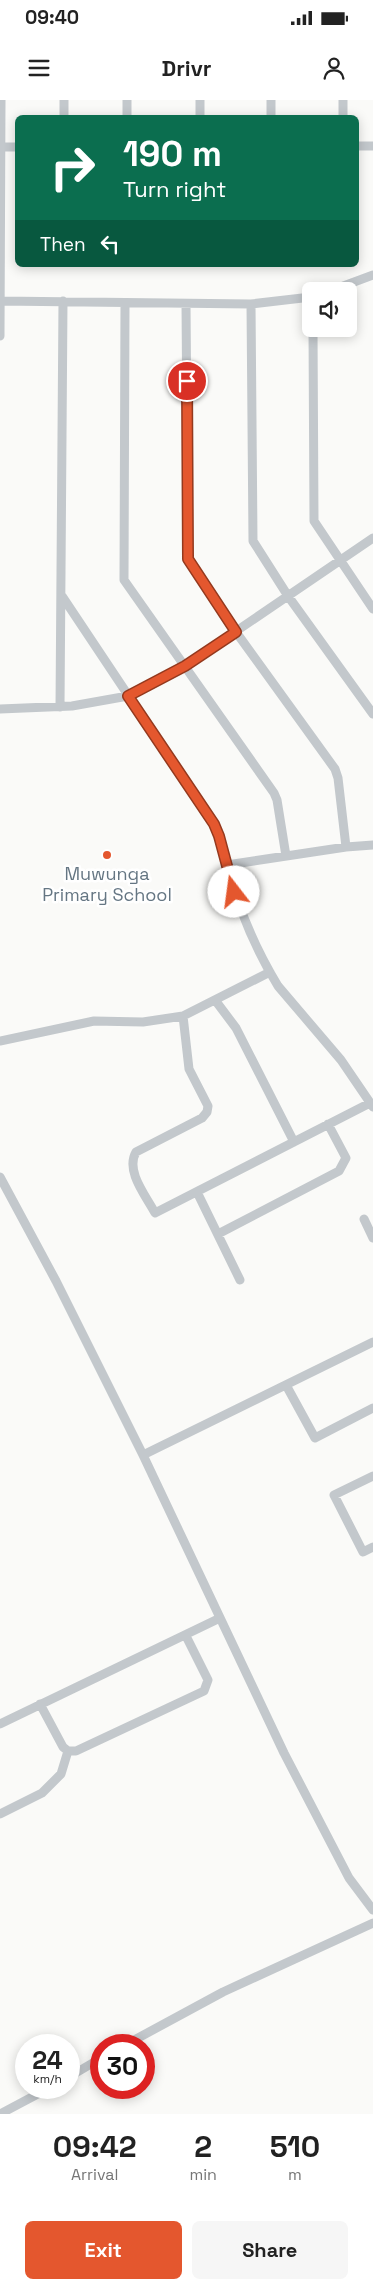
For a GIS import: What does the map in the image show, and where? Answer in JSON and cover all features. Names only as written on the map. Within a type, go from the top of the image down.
[{"type":"street","points":[[0,336],[1,100]]},
{"type":"street","points":[[64,100],[64,115]]},
{"type":"street","points":[[127,100],[127,115]]},
{"type":"street","points":[[200,100],[200,115]]},
{"type":"street","points":[[271,100],[271,115]]},
{"type":"street","points":[[343,115],[344,100]]},
{"type":"street","points":[[359,146],[373,146]]},
{"type":"street","points":[[1,147],[15,147]]},
{"type":"street","points":[[357,283],[371,279]]},
{"type":"street","points":[[0,301],[251,304],[302,298]]},
{"type":"street","points":[[60,706],[64,301]]},
{"type":"street","points":[[125,303],[124,577],[276,796],[286,856]]},
{"type":"street","points":[[186,304],[188,559],[236,632],[335,769],[338,778],[346,847]]},
{"type":"street","points":[[251,304],[252,537],[255,545],[288,596],[373,714]]},
{"type":"street","points":[[313,337],[314,521],[373,609]]},
{"type":"street","points":[[0,709],[85,705],[128,696],[185,666],[373,538]]},
{"type":"street","points":[[62,596],[214,824],[244,920],[270,972],[284,993],[341,1060],[372,1105],[328,1124],[155,1213],[132,1169],[132,1158],[136,1152],[202,1118],[207,1112],[208,1106],[189,1069],[183,1016]]},
{"type":"street","points":[[227,865],[346,847],[373,845]]},
{"type":"street","points":[[0,1041],[94,1021],[143,1022],[183,1016],[270,972]]},
{"type":"street","points":[[215,1000],[236,1028],[294,1142]]},
{"type":"street","points":[[218,1234],[339,1171],[346,1158],[328,1124]]},
{"type":"street","points":[[0,1177],[56,1281],[143,1455],[284,1753],[344,1870],[356,1890],[373,1910]]},
{"type":"street","points":[[196,1192],[240,1280]]},
{"type":"street","points":[[364,1219],[373,1238]]},
{"type":"street","points":[[143,1455],[373,1342]]},
{"type":"street","points":[[286,1385],[315,1438],[373,1408]]},
{"type":"street","points":[[373,1476],[334,1495],[363,1552],[373,1547]]},
{"type":"street","points":[[0,1724],[220,1618]]},
{"type":"street","points":[[68,1752],[76,1751],[204,1691],[208,1680],[186,1636]]},
{"type":"street","points":[[40,1704],[68,1752]]},
{"type":"street","points":[[0,1814],[42,1793],[61,1774],[68,1752]]},
{"type":"street","points":[[145,2034],[223,1992],[373,1923]]},
{"type":"street","points":[[0,2114],[28,2099]]},
{"type":"place","name":"Muwunga Primary School","points":[[107,855]]},
{"type":"route","points":[[187,381],[187,554],[190,563],[236,632],[185,666],[128,696],[214,824],[234,892]]}]
